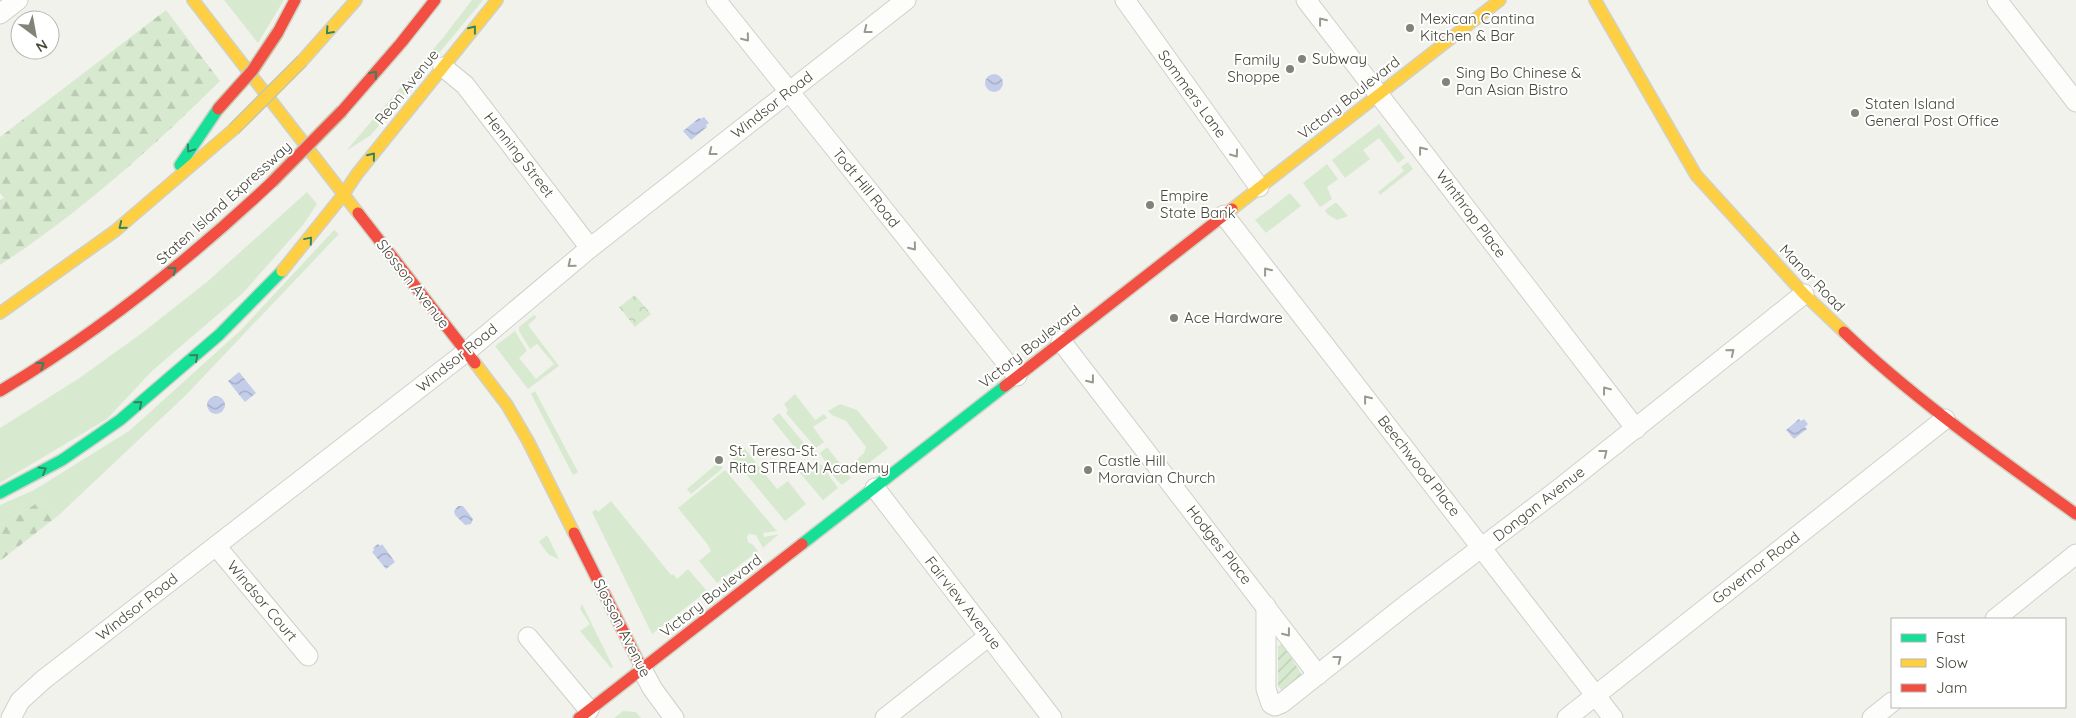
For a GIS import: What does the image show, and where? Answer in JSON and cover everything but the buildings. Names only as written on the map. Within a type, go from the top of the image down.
[{"type":"main road","name":"Slosson Avenue","points":[[193,0],[507,405],[528,441],[642,668]]},
{"type":"main road","points":[[159,195],[218,109],[252,71],[278,32],[295,0]]},
{"type":"main road","points":[[0,313],[92,249],[159,195],[234,129],[302,61],[356,0]]},
{"type":"main road","name":"Staten Island Expressway","points":[[0,391],[54,357],[127,306],[202,246],[272,182],[342,111],[401,43],[435,0]]},
{"type":"main road","name":"Reon Avenue","points":[[0,493],[54,464],[103,433],[182,368],[226,328],[274,280],[325,221],[357,174],[497,0]]},
{"type":"main road","name":"Victory Boulevard","points":[[584,714],[1500,0]]},
{"type":"main road","name":"Manor Road","points":[[1595,0],[1696,175],[1804,294],[1867,354],[1945,419],[2076,514]]},
{"type":"street","points":[[0,14],[18,0]]},
{"type":"street","name":"Todt Hill Road","points":[[716,0],[1017,376]]},
{"type":"street","name":"Windsor Road","points":[[11,718],[20,701],[44,680],[466,352],[590,248],[906,0]]},
{"type":"street","name":"Sommers Lane","points":[[1125,0],[1259,187]]},
{"type":"street","name":"Winthrop Place","points":[[1306,0],[1636,428]]},
{"type":"street","points":[[1998,0],[2076,102]]},
{"type":"street","name":"Henning Street","points":[[444,67],[465,85],[590,248]]},
{"type":"street","name":"Beechwood Place","points":[[1224,215],[1613,718]]},
{"type":"street","name":"Dongan Avenue","points":[[1266,606],[1266,689],[1271,704],[1275,706],[1282,703],[1407,604],[1483,548],[1804,294]]},
{"type":"street","name":"Hodges Place","points":[[1062,341],[1318,675]]},
{"type":"street","name":"Governor Road","points":[[1567,718],[1945,419]]},
{"type":"street","name":"Fairview Avenue","points":[[875,488],[1052,718]]},
{"type":"street","name":"Windsor Court","points":[[216,546],[308,656]]},
{"type":"street","points":[[1996,618],[2076,554]]},
{"type":"street","points":[[885,718],[989,636]]},
{"type":"street","points":[[528,637],[584,714]]},
{"type":"street","name":"Slosson Avenue","points":[[642,668],[652,688],[674,718]]},
{"type":"street","points":[[1872,718],[1891,703]]},
{"type":"green space","points":[[224,0],[284,0],[258,43]]},
{"type":"green space","points":[[472,0],[483,0],[371,135],[346,151],[442,39]]},
{"type":"green space","points":[[166,10],[220,81],[142,155],[87,202],[0,265],[0,200],[4,198],[0,193],[0,137]]},
{"type":"green space","points":[[1379,124],[1405,158],[1398,163],[1379,138],[1363,150],[1370,159],[1345,178],[1332,160]]},
{"type":"green space","points":[[1408,162],[1413,169],[1380,195],[1378,192],[1404,171],[1401,167]]},
{"type":"green space","points":[[1327,164],[1338,179],[1327,187],[1332,199],[1320,207],[1303,183]]},
{"type":"green space","points":[[307,192],[317,204],[303,225],[243,293],[152,371],[107,419],[0,483],[0,428],[78,379],[142,333],[208,281]]},
{"type":"green space","points":[[1290,193],[1301,206],[1266,233],[1255,220]]},
{"type":"green space","points":[[1335,203],[1348,216],[1337,220],[1327,214],[1325,210]]},
{"type":"green space","points":[[334,230],[339,234],[186,395],[59,515],[39,502],[0,525],[0,505],[34,490],[129,431],[241,330]]},
{"type":"green space","points":[[635,295],[651,314],[635,327],[619,307]]},
{"type":"green space","points":[[534,315],[537,317],[528,325],[559,366],[528,389],[495,346],[515,331],[527,351],[519,358],[536,379],[554,364],[537,344],[530,349],[519,331],[519,327]]},
{"type":"green space","points":[[535,391],[578,472],[573,475],[531,394]]},
{"type":"green space","points":[[795,394],[815,420],[824,414],[827,418],[813,427],[824,442],[816,448],[786,413],[788,410],[784,404]]},
{"type":"green space","points":[[840,404],[857,410],[888,448],[855,474],[851,465],[864,453],[866,447],[846,421],[832,415],[828,411]]},
{"type":"green space","points":[[779,413],[812,453],[803,458],[772,419]]},
{"type":"green space","points":[[742,445],[777,489],[788,481],[806,504],[785,521],[730,455]]},
{"type":"green space","points":[[827,447],[851,478],[842,485],[835,478],[820,453]]},
{"type":"green space","points":[[719,462],[723,468],[691,494],[687,489]]},
{"type":"green space","points":[[811,463],[815,468],[821,464],[838,488],[823,500],[799,472]]},
{"type":"green space","points":[[725,470],[777,531],[763,533],[764,537],[779,534],[763,548],[756,535],[749,534],[747,537],[748,542],[758,551],[717,583],[699,561],[711,551],[708,545],[678,508]]},
{"type":"green space","points":[[611,501],[671,575],[673,574],[677,579],[688,569],[707,591],[652,634],[592,512],[596,509],[598,512]]},
{"type":"green space","points":[[39,502],[59,515],[0,561],[0,525]]},
{"type":"green space","points":[[547,535],[559,559],[549,555],[539,542]]},
{"type":"green space","points":[[582,604],[613,667],[611,668],[580,631],[590,624],[580,609]]},
{"type":"green space","points":[[1282,644],[1301,673],[1299,678],[1282,691],[1278,686],[1278,647]]},
{"type":"green space","points":[[623,711],[636,712],[641,718],[614,718]]},
{"type":"water","points":[[990,74],[998,74],[1003,79],[1001,90],[990,92],[985,87],[985,79]]},
{"type":"water","points":[[704,117],[709,123],[706,125],[707,127],[691,140],[683,131],[699,118]]},
{"type":"water","points":[[239,372],[256,393],[245,402],[228,381]]},
{"type":"water","points":[[216,396],[222,399],[225,405],[222,411],[216,414],[210,411],[207,405],[210,399]]},
{"type":"water","points":[[1799,419],[1801,421],[1804,419],[1808,424],[1805,427],[1807,429],[1794,439],[1786,430]]},
{"type":"water","points":[[458,506],[463,506],[473,519],[471,524],[465,525],[455,515],[454,511]]},
{"type":"water","points":[[378,544],[380,546],[382,544],[395,562],[386,569],[372,552],[373,548]]},
{"type":"traffic: fast","points":[[180,165],[218,109]]},
{"type":"traffic: fast","points":[[0,493],[62,460],[120,420],[219,335],[282,271]]},
{"type":"traffic: fast","points":[[802,544],[1005,386]]},
{"type":"traffic: slow","points":[[193,0],[358,213]]},
{"type":"traffic: slow","points":[[302,61],[356,0]]},
{"type":"traffic: slow","points":[[343,195],[357,174],[497,0]]},
{"type":"traffic: slow","points":[[1232,209],[1500,0]]},
{"type":"traffic: slow","points":[[1595,0],[1696,175],[1804,294],[1844,332]]},
{"type":"traffic: slow","points":[[234,129],[302,61]]},
{"type":"traffic: slow","points":[[0,313],[115,231],[234,129]]},
{"type":"traffic: slow","points":[[282,271],[343,195]]},
{"type":"traffic: slow","points":[[475,363],[507,405],[528,441],[574,533]]},
{"type":"traffic: jam","points":[[278,32],[295,0]]},
{"type":"traffic: jam","points":[[342,111],[401,43],[435,0]]},
{"type":"traffic: jam","points":[[218,109],[252,71],[278,32]]},
{"type":"traffic: jam","points":[[272,182],[342,111]]},
{"type":"traffic: jam","points":[[0,391],[72,345],[142,294],[208,240],[272,182]]},
{"type":"traffic: jam","points":[[1005,386],[1232,209]]},
{"type":"traffic: jam","points":[[358,213],[475,363]]},
{"type":"traffic: jam","points":[[1844,332],[1928,404],[1986,449],[2076,514]]},
{"type":"traffic: jam","points":[[574,533],[642,669]]},
{"type":"traffic: jam","points":[[579,718],[802,544]]},
{"type":"place","name":"Mexican Cantina Kitchen & Bar","points":[[1410,28]]},
{"type":"place","name":"Subway","points":[[1302,59]]},
{"type":"place","name":"Family Shoppe","points":[[1290,69]]},
{"type":"place","name":"Sing Bo Chinese & Pan Asian Bistro","points":[[1446,82]]},
{"type":"place","name":"Staten Island General Post Office","points":[[1855,113]]},
{"type":"place","name":"Empire State Bank","points":[[1150,205]]},
{"type":"place","name":"Ace Hardware","points":[[1174,318]]},
{"type":"place","name":"St. Teresa-St. Rita STREAM Academy","points":[[719,460]]},
{"type":"place","name":"Castle Hill Moravian Church","points":[[1088,470]]}]
